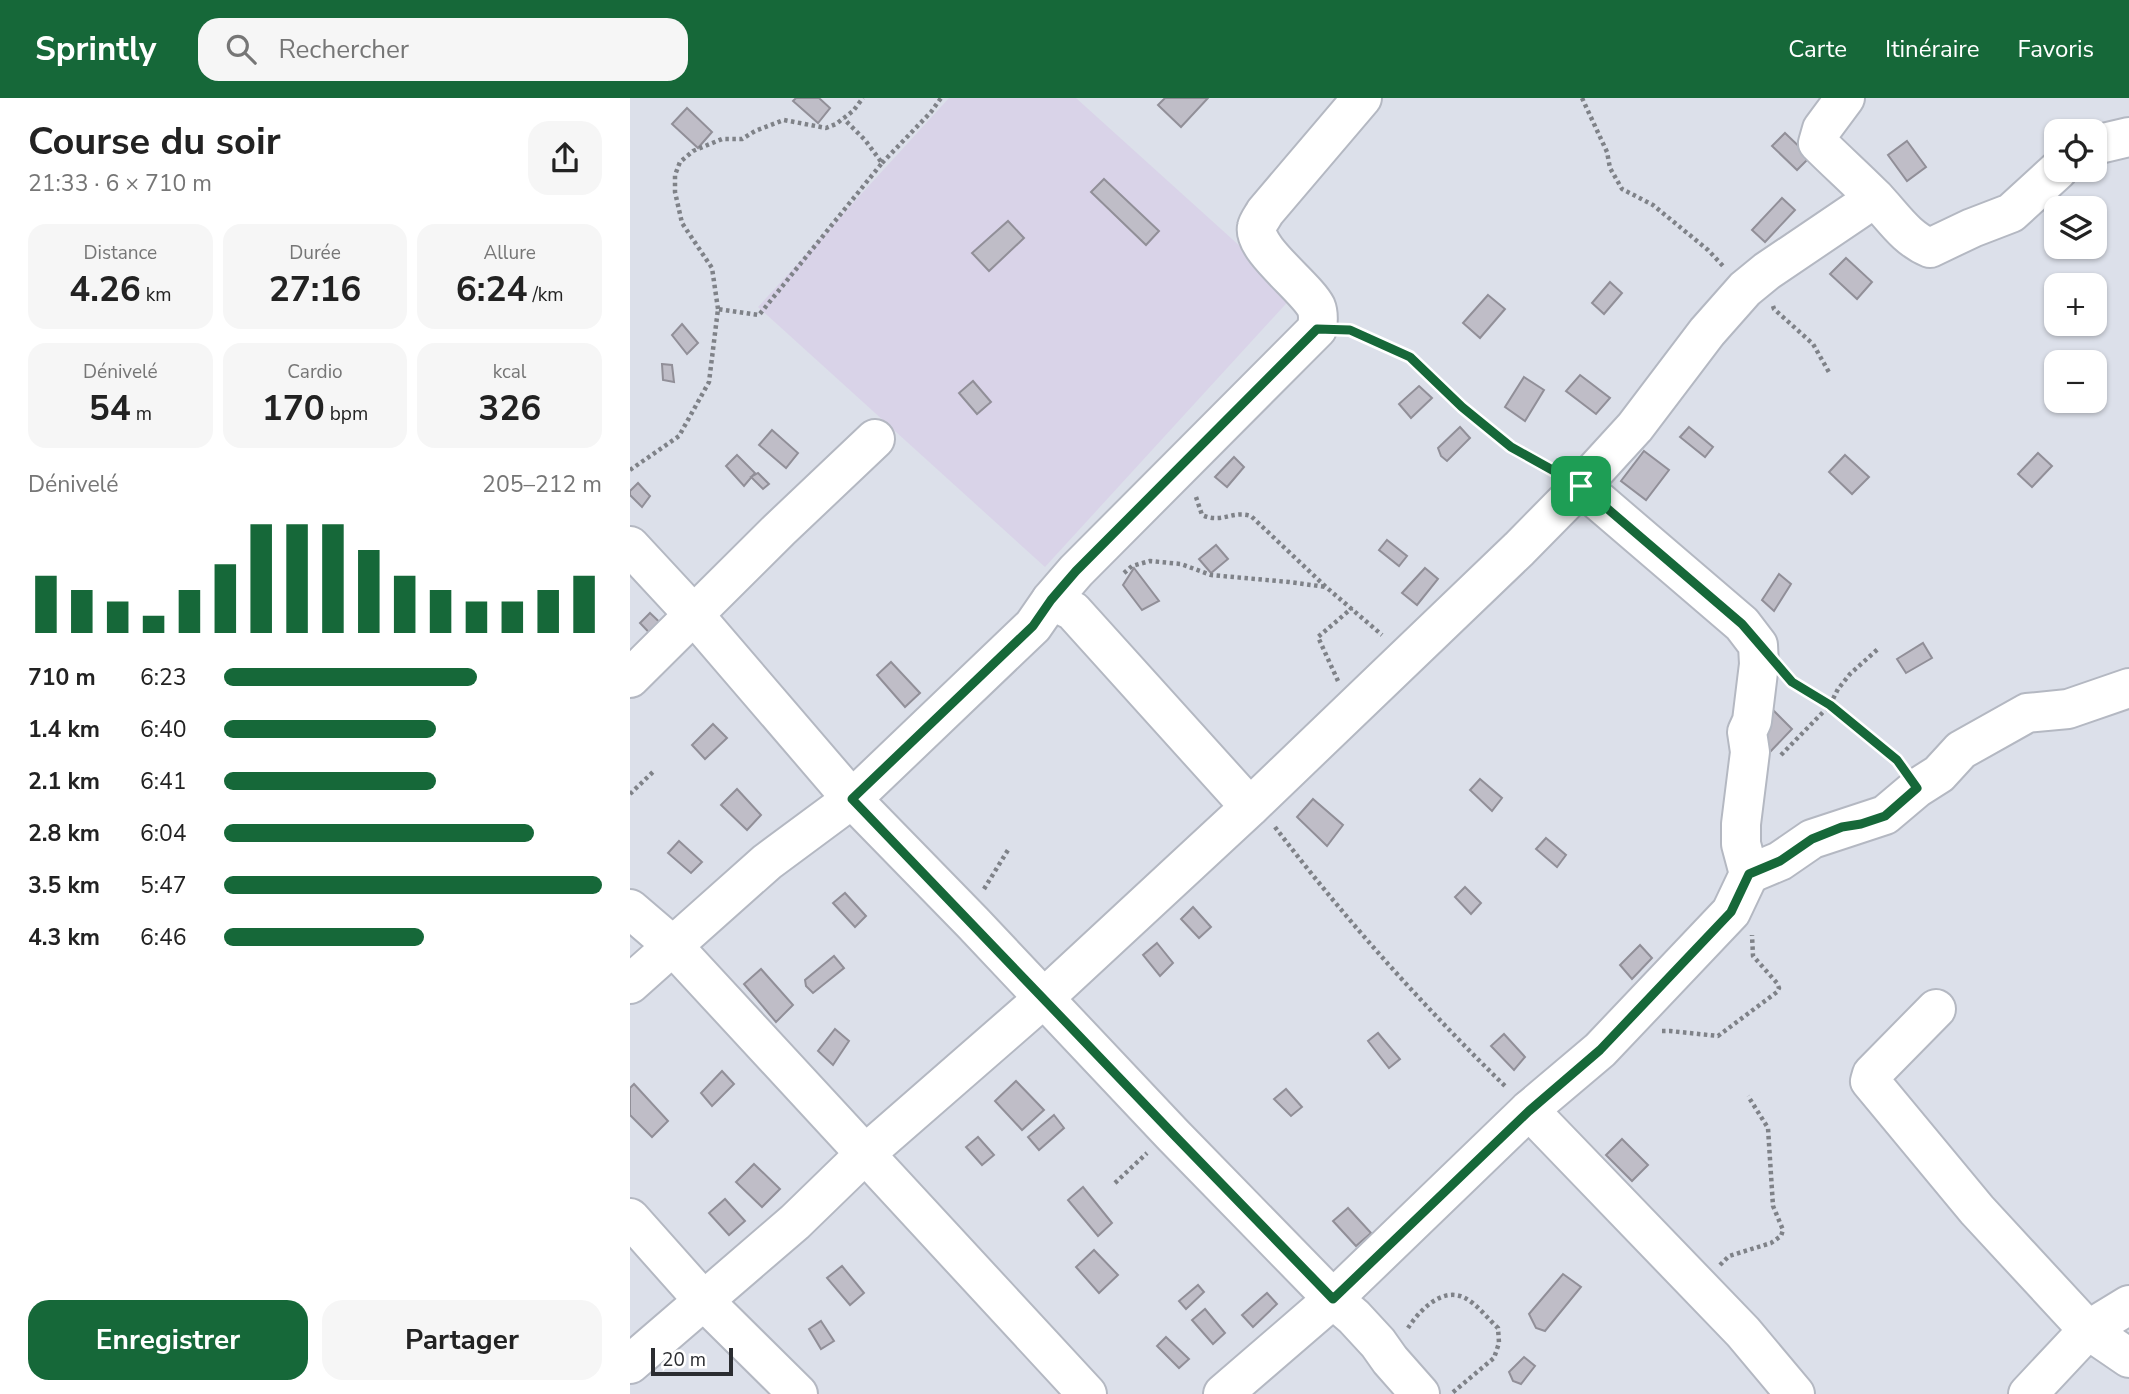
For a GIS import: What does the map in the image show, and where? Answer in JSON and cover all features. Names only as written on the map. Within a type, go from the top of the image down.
[{"type":"street","points":[[630,984],[767,862],[852,799],[1033,626],[1076,571],[1317,329],[1319,318],[1316,306],[1273,258],[1257,236],[1257,226],[1265,212],[1362,98]]},
{"type":"street","points":[[1845,98],[1822,128],[1818,143],[1917,243],[1930,248],[2011,213],[2045,182]]},
{"type":"street","points":[[2107,142],[2129,137]]},
{"type":"street","points":[[630,1364],[795,1222],[864,1156],[1044,998],[1250,807],[1519,549],[1634,427],[1707,332],[1756,280],[1875,198]]},
{"type":"street","points":[[630,678],[875,439]]},
{"type":"street","points":[[1223,1394],[1333,1299],[1529,1111],[1600,1050],[1731,912],[1749,874],[1741,844],[1741,824],[1751,752],[1747,732],[1752,721],[1759,664],[1758,645],[1742,624],[1581,486]]},
{"type":"street","points":[[630,546],[694,615],[852,799],[1174,1135],[1333,1299],[1354,1317],[1420,1394]]},
{"type":"street","points":[[1051,600],[1073,611],[1250,807]]},
{"type":"street","points":[[1749,874],[1780,861],[1812,839],[1842,827],[1885,816],[1917,788],[1939,774],[1961,750],[2027,713],[2068,709],[2129,688]]},
{"type":"street","points":[[630,909],[672,945],[864,1156],[1087,1394]]},
{"type":"street","points":[[1936,1009],[1872,1074],[1870,1081],[1977,1210],[2088,1330],[2129,1358]]},
{"type":"street","points":[[1529,1111],[1744,1332],[1795,1394]]},
{"type":"street","points":[[630,1218],[705,1301],[798,1394]]},
{"type":"street","points":[[2028,1394],[2088,1330],[2129,1305]]},
{"type":"path","points":[[630,470],[679,436],[709,382],[718,309],[712,268],[682,223],[675,192],[675,175],[680,163],[693,151],[723,139],[741,139],[784,120],[825,128],[844,119],[863,98]]},
{"type":"path","points":[[718,309],[759,314],[882,163],[941,98]]},
{"type":"path","points":[[1582,98],[1607,152],[1610,168],[1622,189],[1653,205],[1708,250],[1767,289],[1774,309],[1813,344],[1830,373]]},
{"type":"path","points":[[844,119],[865,140],[882,163]]},
{"type":"path","points":[[1317,329],[1350,330],[1410,357],[1462,407],[1511,447],[1581,486]]},
{"type":"path","points":[[1182,463],[1202,515],[1219,519],[1241,513],[1251,516],[1406,657]]},
{"type":"path","points":[[1122,574],[1132,566],[1150,561],[1181,565],[1211,575],[1326,587]]},
{"type":"path","points":[[1352,608],[1318,637],[1352,709]]},
{"type":"path","points":[[1758,645],[1792,682],[1830,705],[1897,760],[1917,788]]},
{"type":"path","points":[[1830,705],[1850,674],[1879,648]]},
{"type":"path","points":[[630,794],[654,771]]},
{"type":"path","points":[[1250,807],[1270,821],[1364,936],[1451,1034],[1529,1111]]},
{"type":"path","points":[[973,923],[980,896],[1008,850]]},
{"type":"path","points":[[1652,1035],[1670,1031],[1718,1036],[1777,992],[1777,984],[1753,956],[1752,932],[1747,924],[1731,912]]},
{"type":"path","points":[[1698,1286],[1729,1256],[1771,1243],[1781,1237],[1783,1230],[1773,1206],[1768,1128],[1748,1096]]},
{"type":"path","points":[[1115,1182],[1146,1154],[1174,1135]]},
{"type":"path","points":[[1390,1360],[1409,1325],[1436,1299],[1453,1294],[1466,1299],[1498,1328],[1499,1343],[1494,1358],[1451,1394]]},
{"type":"shaded area","points":[[949,98],[1076,98],[1294,295],[1045,567],[758,307]]},
{"type":"building","points":[[796,98],[819,98],[830,108],[818,123],[793,101]]},
{"type":"building","points":[[1165,98],[1208,98],[1181,127],[1158,105]]},
{"type":"building","points":[[687,108],[712,132],[698,148],[672,124]]},
{"type":"building","points":[[1785,133],[1810,157],[1797,170],[1772,146]]},
{"type":"building","points":[[1907,141],[1926,167],[1907,181],[1888,155]]},
{"type":"building","points":[[1104,179],[1159,231],[1146,245],[1091,192]]},
{"type":"building","points":[[1782,198],[1795,210],[1765,242],[1752,230]]},
{"type":"building","points":[[1008,221],[1024,238],[989,271],[972,253]]},
{"type":"building","points":[[1846,258],[1872,282],[1857,299],[1830,274]]},
{"type":"building","points":[[1610,282],[1622,293],[1604,314],[1592,303]]},
{"type":"building","points":[[1488,295],[1505,309],[1480,338],[1463,323]]},
{"type":"building","points":[[682,324],[698,343],[687,354],[672,335]]},
{"type":"building","points":[[662,364],[672,365],[674,382],[663,380]]},
{"type":"building","points":[[1580,375],[1610,398],[1596,414],[1566,391]]},
{"type":"building","points":[[1524,377],[1544,390],[1525,421],[1505,407]]},
{"type":"building","points":[[973,381],[991,402],[977,414],[959,393]]},
{"type":"building","points":[[1419,386],[1432,398],[1411,418],[1399,404]]},
{"type":"building","points":[[1460,427],[1470,438],[1447,461],[1438,448]]},
{"type":"building","points":[[1689,427],[1713,447],[1705,457],[1680,437]]},
{"type":"building","points":[[772,430],[798,453],[786,468],[759,445]]},
{"type":"building","points":[[1644,451],[1669,470],[1646,500],[1621,481]]},
{"type":"building","points":[[2038,453],[2052,466],[2032,487],[2018,474]]},
{"type":"building","points":[[737,455],[755,473],[744,486],[726,466]]},
{"type":"building","points":[[1845,455],[1869,477],[1852,494],[1829,472]]},
{"type":"building","points":[[1234,457],[1244,467],[1227,487],[1215,477]]},
{"type":"building","points":[[758,473],[769,484],[763,489],[751,477]]},
{"type":"building","points":[[638,483],[650,496],[642,507],[630,495],[630,491]]},
{"type":"building","points":[[1387,540],[1407,556],[1399,566],[1379,550]]},
{"type":"building","points":[[1216,545],[1228,559],[1211,573],[1199,559]]},
{"type":"building","points":[[1134,568],[1159,601],[1142,610],[1123,585]]},
{"type":"building","points":[[1425,568],[1438,579],[1417,605],[1402,593]]},
{"type":"building","points":[[1779,574],[1791,584],[1774,611],[1762,600]]},
{"type":"building","points":[[650,613],[671,633],[660,644],[640,623]]},
{"type":"building","points":[[1923,643],[1932,658],[1906,673],[1897,659]]},
{"type":"building","points":[[891,662],[920,693],[905,707],[877,675]]},
{"type":"building","points":[[1771,708],[1792,729],[1769,753],[1748,732]]},
{"type":"building","points":[[713,724],[727,738],[705,759],[692,745]]},
{"type":"building","points":[[1480,779],[1502,798],[1492,811],[1470,790]]},
{"type":"building","points":[[737,789],[761,815],[747,830],[721,805]]},
{"type":"building","points":[[1313,799],[1343,825],[1327,846],[1297,817]]},
{"type":"building","points":[[1546,838],[1566,855],[1557,867],[1536,849]]},
{"type":"building","points":[[679,841],[702,862],[691,873],[668,853]]},
{"type":"building","points":[[1465,887],[1481,903],[1471,914],[1455,897]]},
{"type":"building","points":[[845,893],[866,916],[855,927],[833,903]]},
{"type":"building","points":[[1193,907],[1211,927],[1199,938],[1181,919]]},
{"type":"building","points":[[1157,943],[1173,963],[1160,976],[1143,955]]},
{"type":"building","points":[[1640,945],[1652,958],[1632,979],[1620,965]]},
{"type":"building","points":[[834,956],[844,968],[813,993],[806,986],[805,980]]},
{"type":"building","points":[[761,969],[793,1005],[776,1022],[744,984]]},
{"type":"building","points":[[835,1029],[849,1041],[833,1065],[818,1051]]},
{"type":"building","points":[[1378,1033],[1400,1059],[1389,1068],[1368,1041]]},
{"type":"building","points":[[1504,1034],[1525,1057],[1514,1070],[1491,1046]]},
{"type":"building","points":[[722,1071],[734,1084],[712,1106],[701,1093]]},
{"type":"building","points":[[1016,1081],[1044,1110],[1022,1130],[995,1101]]},
{"type":"building","points":[[634,1084],[668,1121],[652,1137],[630,1115],[630,1088]]},
{"type":"building","points":[[1286,1089],[1302,1107],[1291,1116],[1274,1099]]},
{"type":"building","points":[[1054,1115],[1064,1128],[1039,1150],[1028,1137]]},
{"type":"building","points":[[978,1137],[994,1155],[982,1165],[966,1147]]},
{"type":"building","points":[[1622,1139],[1648,1165],[1632,1181],[1606,1155]]},
{"type":"building","points":[[754,1164],[780,1189],[762,1207],[736,1182]]},
{"type":"building","points":[[1083,1187],[1112,1223],[1098,1236],[1068,1200]]},
{"type":"building","points":[[725,1199],[745,1221],[729,1235],[709,1213]]},
{"type":"building","points":[[1348,1208],[1371,1233],[1356,1246],[1333,1221]]},
{"type":"building","points":[[1094,1250],[1118,1275],[1099,1293],[1076,1267]]},
{"type":"building","points":[[842,1266],[864,1293],[850,1305],[827,1278]]},
{"type":"building","points":[[1563,1274],[1581,1287],[1545,1331],[1536,1328],[1529,1314]]},
{"type":"building","points":[[1198,1285],[1204,1292],[1186,1309],[1179,1301]]},
{"type":"building","points":[[1267,1293],[1277,1304],[1253,1327],[1242,1315]]},
{"type":"building","points":[[1205,1309],[1225,1333],[1213,1344],[1192,1320]]},
{"type":"building","points":[[821,1321],[834,1341],[821,1349],[809,1329]]},
{"type":"building","points":[[1166,1337],[1189,1359],[1179,1368],[1157,1346]]},
{"type":"building","points":[[1524,1357],[1535,1366],[1521,1384],[1513,1381],[1509,1372]]},
{"type":"route","points":[[1317,329],[1350,330],[1410,357],[1462,407],[1511,447],[1581,486],[1742,624],[1792,682],[1830,705],[1897,760],[1917,788],[1885,816],[1842,827],[1812,839],[1780,861],[1749,874],[1731,912],[1600,1050],[1529,1111],[1333,1299],[852,799],[1033,626],[1076,571],[1317,329]]}]
